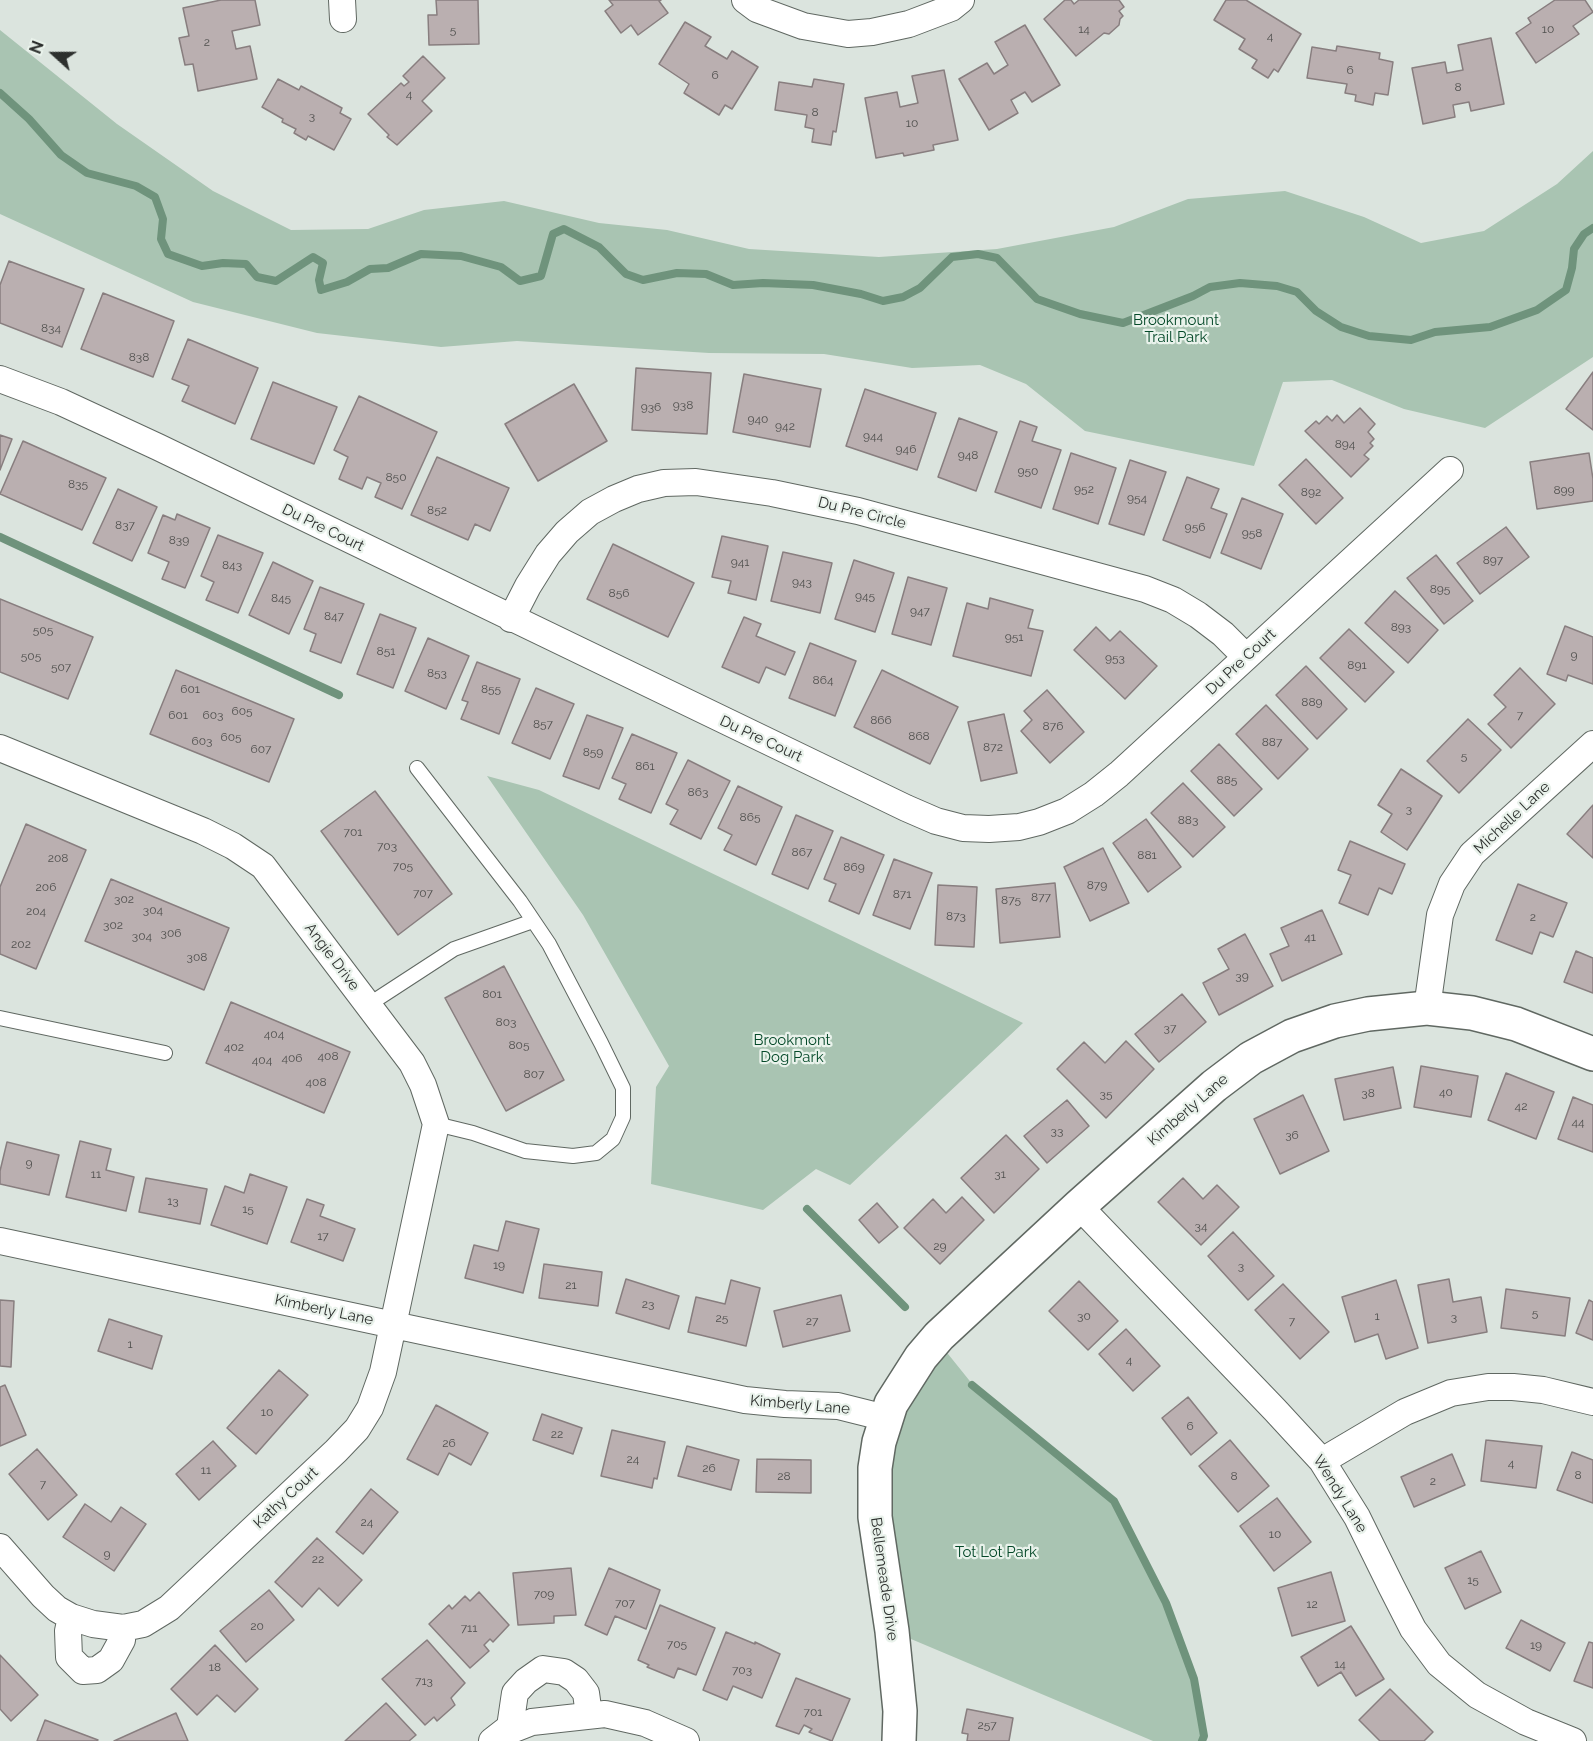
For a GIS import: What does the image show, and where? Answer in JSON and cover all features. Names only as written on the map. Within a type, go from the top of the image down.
[{"type":"street","points":[[744,0],[757,9],[803,26],[848,34],[872,32],[909,24],[951,8],[961,0]]},
{"type":"street","name":"Du Pre Court","points":[[0,380],[61,402],[158,447],[906,808],[936,821],[963,828],[1019,827],[1039,822],[1067,811],[1094,794],[1119,774],[1450,470]]},
{"type":"street","name":"Du Pre Circle","points":[[512,619],[528,586],[548,554],[567,532],[590,512],[614,498],[638,489],[664,483],[696,482],[772,493],[836,506],[1145,589],[1173,600],[1198,615],[1223,634],[1246,657]]},
{"type":"street","name":"Michelle Lane","points":[[1427,1008],[1440,915],[1452,884],[1472,854],[1593,744]]},
{"type":"street","name":"Angie Drive","points":[[0,748],[203,831],[263,866],[412,1063],[423,1085],[436,1124]]},
{"type":"street","name":"Kimberly Lane","points":[[0,1241],[745,1400],[838,1406],[886,1418],[891,1404],[909,1374],[939,1336],[1214,1086],[1251,1058],[1292,1036],[1335,1021],[1368,1014],[1427,1008],[1472,1013],[1516,1024],[1593,1054]]},
{"type":"street","points":[[393,1324],[436,1124]]},
{"type":"street","name":"Wendy Lane","points":[[1080,1206],[1322,1461],[1357,1517],[1413,1629],[1439,1664],[1477,1695],[1526,1722],[1573,1741]]},
{"type":"street","name":"Kathy Court","points":[[0,1547],[43,1596],[57,1609],[71,1617],[93,1624],[123,1628],[143,1624],[169,1608],[357,1430],[370,1408],[383,1372],[393,1324]]},
{"type":"street","points":[[1322,1461],[1405,1412],[1451,1394],[1488,1387],[1513,1387],[1543,1390],[1593,1402]]},
{"type":"street","name":"Bellemeade Drive","points":[[886,1418],[875,1468],[875,1517],[892,1631],[900,1711],[899,1741]]},
{"type":"street","points":[[71,1617],[68,1630],[69,1658],[82,1671],[97,1670],[111,1660],[122,1640],[123,1628]]},
{"type":"street","points":[[501,1734],[515,1693],[525,1681],[543,1669],[564,1672],[576,1680],[586,1693],[589,1715]]},
{"type":"street","points":[[501,1734],[532,1722],[605,1714],[645,1723],[686,1741]]},
{"type":"lane","points":[[417,768],[520,902],[549,944],[623,1088],[623,1117],[613,1139],[596,1153],[573,1156],[525,1151],[473,1133],[436,1124]]},
{"type":"lane","points":[[368,1005],[454,949],[533,921]]},
{"type":"lane","points":[[0,1018],[165,1053]]},
{"type":"green space","name":"Brookmount Trail Park","points":[[0,30],[117,124],[213,191],[291,230],[368,229],[424,210],[504,201],[599,223],[667,230],[749,249],[879,257],[997,249],[1114,227],[1188,199],[1285,191],[1364,217],[1421,243],[1484,231],[1557,184],[1593,151],[1593,357],[1485,428],[1404,409],[1332,380],[1283,382],[1254,466],[1085,431],[1026,384],[980,365],[912,368],[824,354],[709,353],[517,341],[441,347],[317,333],[193,302],[0,214]]},
{"type":"green space","name":"Brookmont Dog Park","points":[[487,776],[539,790],[1023,1023],[850,1185],[816,1169],[763,1210],[651,1184],[656,1087],[669,1066],[583,915]]},
{"type":"green space","name":"Tot Lot Park","points":[[936,1339],[973,1385],[1114,1501],[1166,1603],[1194,1679],[1204,1736],[1202,1741],[1153,1741],[892,1631],[875,1468]]},
{"type":"building","points":[[221,0],[255,0],[260,25],[232,31],[236,49],[250,46],[257,79],[198,91],[193,64],[185,65],[179,38],[189,36],[183,8]]},
{"type":"building","points":[[436,0],[478,0],[479,44],[429,45],[428,15],[437,15]]},
{"type":"building","points":[[609,0],[661,0],[659,1],[668,13],[638,35],[631,25],[621,33],[605,11],[613,5]]},
{"type":"building","points":[[1065,0],[1071,0],[1074,4],[1079,0],[1119,0],[1124,7],[1119,11],[1123,16],[1119,25],[1109,34],[1104,33],[1076,56],[1044,19]]},
{"type":"building","points":[[1226,0],[1246,0],[1301,34],[1278,72],[1274,69],[1268,78],[1252,68],[1257,60],[1239,49],[1245,39],[1214,20]]},
{"type":"building","points":[[1555,0],[1585,0],[1593,12],[1573,26],[1579,34],[1536,63],[1516,33],[1531,23],[1528,18]]},
{"type":"building","points":[[685,22],[711,37],[705,46],[727,59],[732,51],[758,67],[732,109],[725,105],[719,115],[684,93],[689,84],[659,64]]},
{"type":"building","points":[[1025,25],[1060,85],[1032,102],[1025,92],[1011,100],[1018,113],[989,130],[959,79],[987,63],[994,74],[1008,65],[995,42]]},
{"type":"building","points":[[1491,38],[1504,104],[1471,111],[1469,102],[1453,105],[1455,117],[1423,124],[1412,68],[1445,62],[1447,73],[1463,70],[1458,45]]},
{"type":"building","points":[[1337,46],[1380,53],[1379,59],[1393,62],[1388,95],[1375,93],[1373,105],[1355,101],[1356,95],[1345,93],[1347,84],[1307,78],[1312,47],[1336,51]]},
{"type":"building","points":[[423,56],[445,78],[422,101],[432,111],[397,145],[387,137],[389,135],[368,114],[401,83],[404,86],[409,82],[403,76]]},
{"type":"building","points":[[944,70],[958,140],[933,145],[934,150],[904,156],[903,153],[876,158],[865,98],[897,92],[900,107],[918,103],[912,76]]},
{"type":"building","points":[[278,79],[299,90],[301,86],[342,108],[340,113],[351,119],[334,150],[308,136],[306,140],[294,133],[296,129],[262,107]]},
{"type":"building","points":[[814,79],[844,84],[836,132],[833,131],[831,145],[812,142],[814,129],[805,127],[807,115],[775,110],[779,82],[812,87]]},
{"type":"building","points":[[9,261],[84,289],[62,347],[0,323],[0,285]]},
{"type":"building","points":[[103,293],[174,321],[153,377],[81,349]]},
{"type":"building","points":[[188,339],[258,368],[235,424],[182,401],[189,386],[172,379]]},
{"type":"building","points":[[636,368],[711,373],[707,434],[632,430]]},
{"type":"building","points":[[1593,372],[1593,430],[1566,409]]},
{"type":"building","points":[[744,374],[821,389],[810,447],[733,432]]},
{"type":"building","points":[[273,382],[337,407],[314,464],[251,439]]},
{"type":"building","points":[[574,384],[607,441],[538,481],[505,424]]},
{"type":"building","points":[[865,389],[936,413],[917,470],[846,446]]},
{"type":"building","points":[[359,396],[437,432],[402,509],[375,497],[381,483],[367,477],[362,489],[339,479],[348,457],[334,450]]},
{"type":"building","points":[[1360,408],[1375,424],[1368,432],[1374,439],[1370,443],[1373,446],[1364,455],[1369,459],[1351,477],[1305,431],[1316,421],[1319,424],[1327,416],[1332,421],[1337,415],[1344,423]]},
{"type":"building","points":[[959,418],[997,432],[976,491],[938,477]]},
{"type":"building","points":[[1020,421],[1037,427],[1032,441],[1061,450],[1041,508],[995,492]]},
{"type":"building","points":[[0,435],[12,439],[0,470]]},
{"type":"building","points":[[23,441],[106,478],[82,530],[0,494]]},
{"type":"building","points":[[1071,453],[1116,468],[1098,524],[1053,509]]},
{"type":"building","points":[[1589,453],[1593,479],[1593,501],[1537,509],[1530,462]]},
{"type":"building","points":[[437,457],[509,488],[490,531],[475,524],[468,540],[411,515]]},
{"type":"building","points":[[1306,459],[1343,498],[1316,524],[1279,485]]},
{"type":"building","points":[[1130,460],[1166,472],[1144,535],[1109,524]]},
{"type":"building","points":[[1187,477],[1219,489],[1211,508],[1227,514],[1210,558],[1163,540]]},
{"type":"building","points":[[118,489],[157,507],[132,561],[93,543]]},
{"type":"building","points":[[1242,498],[1283,514],[1261,569],[1221,553]]},
{"type":"building","points":[[177,514],[210,528],[185,588],[162,579],[169,562],[148,553],[163,515],[175,520]]},
{"type":"building","points":[[1506,527],[1529,557],[1480,594],[1457,563]]},
{"type":"building","points":[[218,535],[263,553],[238,613],[206,600],[214,582],[201,576]]},
{"type":"building","points":[[722,536],[768,546],[756,600],[728,593],[731,581],[712,577]]},
{"type":"building","points":[[613,544],[694,583],[668,637],[587,599]]},
{"type":"building","points":[[783,552],[832,563],[820,613],[771,601]]},
{"type":"building","points":[[1436,555],[1473,601],[1444,624],[1407,578]]},
{"type":"building","points":[[854,560],[894,573],[875,632],[835,619]]},
{"type":"building","points":[[273,562],[313,581],[289,634],[249,615]]},
{"type":"building","points":[[908,577],[947,588],[931,645],[892,634]]},
{"type":"building","points":[[320,587],[364,604],[341,663],[310,651],[316,634],[304,629]]},
{"type":"building","points":[[1395,591],[1438,630],[1408,663],[1365,623]]},
{"type":"building","points":[[990,598],[1033,610],[1028,628],[1043,631],[1031,676],[953,656],[967,603],[988,609]]},
{"type":"building","points":[[0,599],[93,637],[68,699],[0,672]]},
{"type":"building","points":[[380,614],[416,628],[393,688],[357,674]]},
{"type":"building","points":[[744,617],[761,624],[756,636],[795,652],[785,675],[766,667],[759,683],[722,667]]},
{"type":"building","points":[[1565,626],[1593,637],[1593,684],[1568,675],[1566,681],[1547,674]]},
{"type":"building","points":[[1096,627],[1110,641],[1120,631],[1157,666],[1125,699],[1074,650]]},
{"type":"building","points":[[1349,629],[1394,672],[1365,702],[1320,658]]},
{"type":"building","points":[[428,638],[469,656],[446,709],[405,691]]},
{"type":"building","points":[[810,643],[856,661],[835,716],[789,698]]},
{"type":"building","points":[[477,662],[520,679],[499,734],[461,719],[468,702],[462,700]]},
{"type":"building","points":[[1306,666],[1347,709],[1317,739],[1276,695]]},
{"type":"building","points":[[1520,668],[1555,704],[1511,748],[1488,724],[1506,707],[1494,695]]},
{"type":"building","points":[[176,670],[294,719],[269,782],[150,734]]},
{"type":"building","points":[[882,670],[958,707],[930,764],[854,727]]},
{"type":"building","points":[[536,688],[574,704],[550,759],[512,743]]},
{"type":"building","points":[[1047,690],[1084,732],[1050,763],[1021,731],[1032,720],[1024,711]]},
{"type":"building","points":[[1266,705],[1308,749],[1278,779],[1236,734]]},
{"type":"building","points":[[1004,714],[1017,773],[981,781],[968,722]]},
{"type":"building","points":[[587,715],[623,728],[599,789],[563,776]]},
{"type":"building","points":[[1468,719],[1501,750],[1459,793],[1427,761]]},
{"type":"building","points":[[632,734],[677,753],[651,813],[619,799],[626,784],[612,778]]},
{"type":"building","points":[[1219,744],[1262,789],[1234,816],[1191,771]]},
{"type":"building","points":[[688,760],[730,781],[701,839],[670,824],[678,810],[666,804]]},
{"type":"building","points":[[1401,769],[1442,796],[1407,850],[1381,832],[1392,814],[1378,805]]},
{"type":"building","points":[[1183,783],[1225,827],[1193,857],[1151,813]]},
{"type":"building","points":[[738,786],[782,807],[756,865],[724,850],[732,835],[718,828]]},
{"type":"building","points":[[375,791],[452,894],[398,935],[321,831]]},
{"type":"building","points":[[1593,805],[1593,858],[1567,834]]},
{"type":"building","points":[[796,815],[833,831],[808,889],[772,874]]},
{"type":"building","points":[[1146,819],[1181,867],[1148,892],[1113,843]]},
{"type":"building","points":[[26,824],[86,850],[36,969],[0,954],[0,887]]},
{"type":"building","points":[[841,837],[884,855],[859,914],[829,901],[836,884],[824,879]]},
{"type":"building","points":[[1350,841],[1405,864],[1392,894],[1379,888],[1368,915],[1339,903],[1351,875],[1338,870]]},
{"type":"building","points":[[1103,848],[1129,903],[1090,921],[1064,867]]},
{"type":"building","points":[[894,859],[932,873],[910,929],[873,915]]},
{"type":"building","points":[[111,879],[229,928],[204,990],[85,941]]},
{"type":"building","points":[[1055,883],[1060,937],[1000,943],[996,889]]},
{"type":"building","points":[[1518,884],[1567,903],[1553,937],[1540,932],[1532,954],[1496,940]]},
{"type":"building","points":[[938,885],[977,887],[974,947],[935,945]]},
{"type":"building","points":[[1322,910],[1342,954],[1282,981],[1270,954],[1289,946],[1281,928]]},
{"type":"building","points":[[1245,934],[1273,986],[1219,1015],[1203,983],[1229,969],[1218,949]]},
{"type":"building","points":[[1576,951],[1593,958],[1593,993],[1564,982]]},
{"type":"building","points":[[504,966],[564,1080],[506,1111],[445,998]]},
{"type":"building","points":[[1182,994],[1206,1022],[1159,1062],[1135,1034]]},
{"type":"building","points":[[231,1002],[350,1052],[324,1113],[206,1063]]},
{"type":"building","points":[[1126,1041],[1154,1069],[1106,1118],[1057,1069],[1084,1042],[1105,1063]]},
{"type":"building","points":[[1421,1066],[1478,1076],[1471,1117],[1414,1107]]},
{"type":"building","points":[[1393,1067],[1401,1108],[1344,1120],[1335,1079]]},
{"type":"building","points":[[1506,1073],[1554,1092],[1536,1139],[1488,1120]]},
{"type":"building","points":[[1303,1095],[1329,1151],[1280,1174],[1254,1119]]},
{"type":"building","points":[[1573,1097],[1593,1105],[1593,1152],[1558,1139]]},
{"type":"building","points":[[1067,1100],[1089,1126],[1047,1163],[1024,1136]]},
{"type":"building","points":[[1006,1135],[1039,1169],[994,1213],[961,1178]]},
{"type":"building","points":[[80,1141],[111,1149],[106,1170],[134,1177],[126,1211],[66,1197]]},
{"type":"building","points":[[7,1142],[59,1155],[49,1195],[0,1184],[0,1171]]},
{"type":"building","points":[[250,1174],[287,1187],[267,1244],[211,1225],[225,1186],[244,1193]]},
{"type":"building","points":[[146,1178],[207,1189],[200,1224],[139,1212]]},
{"type":"building","points":[[1183,1178],[1203,1199],[1217,1185],[1239,1207],[1201,1245],[1158,1202]]},
{"type":"building","points":[[962,1197],[984,1220],[940,1264],[904,1228],[933,1199],[946,1213]]},
{"type":"building","points":[[307,1199],[324,1205],[320,1216],[355,1229],[343,1261],[291,1242]]},
{"type":"building","points":[[877,1203],[898,1227],[879,1243],[859,1220]]},
{"type":"building","points":[[506,1221],[539,1229],[523,1293],[465,1278],[474,1245],[498,1251]]},
{"type":"building","points":[[1233,1232],[1274,1276],[1248,1300],[1208,1256]]},
{"type":"building","points":[[544,1264],[602,1272],[598,1306],[539,1298]]},
{"type":"building","points":[[626,1279],[679,1296],[669,1329],[616,1313]]},
{"type":"building","points":[[1449,1279],[1453,1302],[1481,1297],[1487,1332],[1428,1343],[1418,1285]]},
{"type":"building","points":[[731,1280],[760,1288],[746,1346],[688,1332],[696,1297],[725,1304]]},
{"type":"building","points":[[1396,1280],[1418,1348],[1386,1359],[1378,1334],[1355,1342],[1342,1297]]},
{"type":"building","points":[[1079,1281],[1118,1321],[1088,1350],[1049,1311]]},
{"type":"building","points":[[1283,1284],[1329,1332],[1300,1359],[1255,1310]]},
{"type":"building","points":[[1506,1289],[1570,1298],[1565,1336],[1501,1328]]},
{"type":"building","points":[[841,1295],[850,1331],[783,1347],[774,1311]]},
{"type":"building","points":[[0,1300],[14,1301],[11,1367],[0,1366]]},
{"type":"building","points":[[1589,1300],[1593,1302],[1593,1340],[1576,1333]]},
{"type":"building","points":[[109,1319],[162,1336],[152,1369],[98,1351]]},
{"type":"building","points":[[1126,1329],[1160,1366],[1133,1391],[1099,1354]]},
{"type":"building","points":[[279,1370],[308,1395],[256,1454],[227,1428]]},
{"type":"building","points":[[5,1385],[26,1435],[0,1446],[0,1387]]},
{"type":"building","points":[[1188,1397],[1217,1433],[1191,1455],[1162,1418]]},
{"type":"building","points":[[436,1405],[488,1433],[471,1465],[449,1453],[438,1475],[407,1459]]},
{"type":"building","points":[[542,1414],[582,1428],[573,1454],[533,1440]]},
{"type":"building","points":[[612,1430],[665,1442],[657,1479],[654,1478],[652,1488],[601,1476]]},
{"type":"building","points":[[1230,1440],[1269,1486],[1238,1512],[1199,1466]]},
{"type":"building","points":[[1486,1440],[1542,1446],[1536,1488],[1481,1481]]},
{"type":"building","points":[[213,1441],[236,1466],[199,1500],[176,1474]]},
{"type":"building","points":[[687,1446],[739,1460],[731,1490],[678,1476]]},
{"type":"building","points":[[37,1449],[77,1495],[48,1520],[9,1474]]},
{"type":"building","points":[[1572,1452],[1593,1460],[1593,1503],[1557,1490]]},
{"type":"building","points":[[1452,1454],[1465,1485],[1414,1507],[1401,1477]]},
{"type":"building","points":[[757,1459],[811,1460],[811,1493],[756,1492]]},
{"type":"building","points":[[371,1489],[398,1512],[363,1554],[336,1532]]},
{"type":"building","points":[[1277,1498],[1311,1542],[1274,1571],[1240,1526]]},
{"type":"building","points":[[85,1504],[111,1522],[121,1507],[146,1524],[114,1571],[63,1537]]},
{"type":"building","points":[[317,1538],[362,1580],[338,1606],[319,1588],[302,1607],[275,1582]]},
{"type":"building","points":[[1481,1551],[1501,1592],[1465,1609],[1445,1568]]},
{"type":"building","points":[[571,1568],[576,1615],[554,1616],[554,1623],[518,1625],[513,1573]]},
{"type":"building","points":[[609,1568],[660,1590],[646,1629],[615,1616],[607,1635],[585,1625]]},
{"type":"building","points":[[1331,1572],[1345,1621],[1292,1636],[1278,1588]]},
{"type":"building","points":[[269,1590],[294,1620],[246,1662],[220,1631]]},
{"type":"building","points":[[479,1592],[509,1625],[493,1642],[490,1639],[484,1645],[489,1651],[470,1668],[429,1624],[449,1605],[452,1609],[465,1596],[470,1601]]},
{"type":"building","points":[[660,1605],[715,1628],[696,1675],[678,1668],[674,1678],[647,1667],[649,1665],[638,1660]]},
{"type":"building","points":[[1521,1620],[1565,1643],[1550,1671],[1506,1648]]},
{"type":"building","points":[[1351,1626],[1384,1679],[1356,1696],[1341,1672],[1318,1686],[1301,1657]]},
{"type":"building","points":[[726,1632],[780,1654],[762,1698],[733,1686],[727,1700],[703,1690]]},
{"type":"building","points":[[427,1640],[465,1683],[451,1698],[455,1705],[437,1721],[434,1717],[425,1725],[382,1679]]},
{"type":"building","points":[[1589,1642],[1593,1643],[1593,1688],[1574,1681]]},
{"type":"building","points":[[215,1645],[258,1689],[235,1712],[217,1695],[197,1715],[171,1689]]},
{"type":"building","points":[[0,1655],[38,1695],[11,1721],[0,1709]]},
{"type":"building","points":[[796,1678],[850,1699],[832,1741],[809,1732],[812,1729],[804,1725],[799,1734],[776,1726]]},
{"type":"building","points":[[1390,1689],[1433,1732],[1424,1741],[1380,1741],[1359,1720]]},
{"type":"building","points":[[386,1703],[416,1735],[409,1741],[345,1741]]},
{"type":"building","points":[[967,1709],[1013,1718],[1009,1741],[967,1741],[968,1734],[962,1733]]},
{"type":"building","points":[[176,1713],[188,1741],[114,1741]]},
{"type":"building","points":[[45,1720],[98,1740],[37,1741]]},
{"type":"waterway","points":[[0,93],[29,119],[61,155],[87,173],[136,186],[155,197],[163,219],[161,239],[168,254],[202,266],[223,263],[246,264],[257,277],[276,281],[313,257],[323,263],[319,280],[321,290],[347,282],[370,269],[388,268],[421,254],[461,256],[501,267],[520,281],[541,276],[553,234],[564,229],[599,247],[626,274],[643,280],[677,273],[706,274],[733,285],[763,283],[813,285],[861,294],[883,301],[903,297],[920,288],[952,257],[978,254],[997,258],[1037,299],[1080,314],[1123,323],[1193,296],[1210,287],[1240,283],[1277,286],[1297,292],[1316,311],[1341,327],[1369,336],[1411,340],[1435,332],[1490,327],[1537,310],[1566,290],[1574,249],[1584,234],[1593,228]]},
{"type":"waterway","points":[[0,537],[339,695]]},
{"type":"waterway","points":[[807,1209],[905,1307]]},
{"type":"waterway","points":[[972,1385],[1114,1501],[1166,1603],[1194,1679],[1204,1736],[1202,1741]]}]
